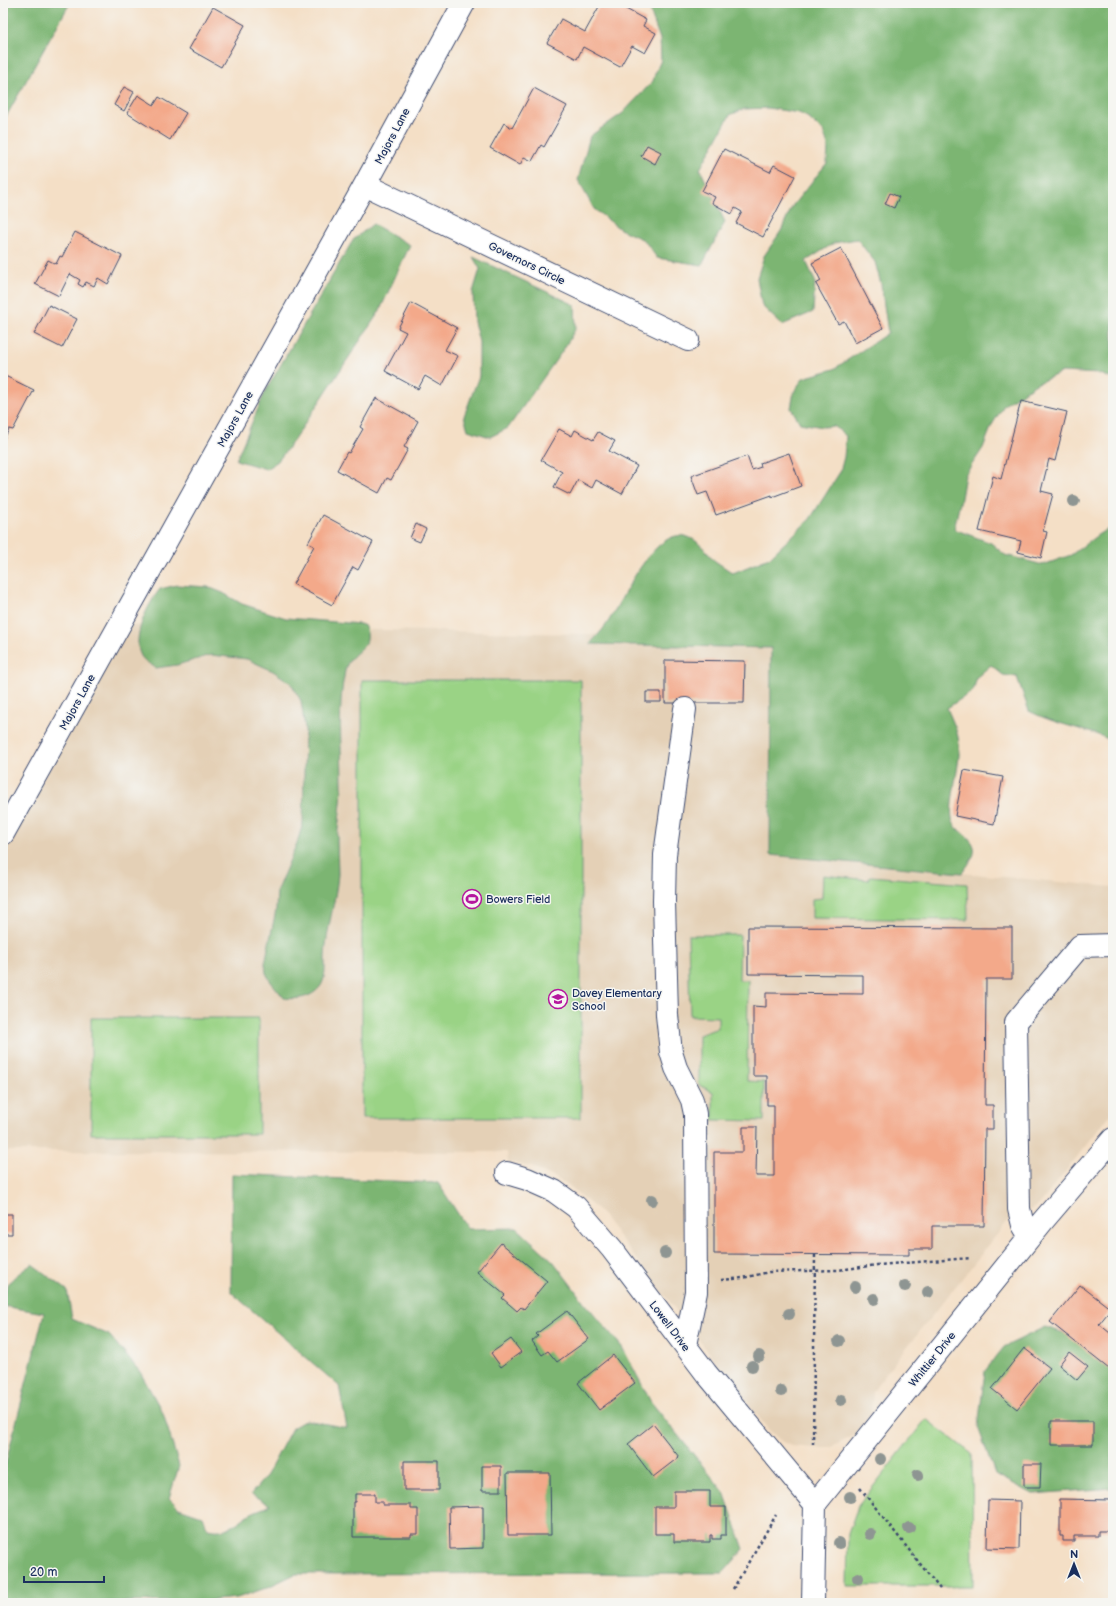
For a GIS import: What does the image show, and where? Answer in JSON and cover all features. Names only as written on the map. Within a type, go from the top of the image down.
[{"type":"street","name":"Majors Lane","points":[[3,834],[365,185],[464,3]]},
{"type":"street","name":"Governors Circle","points":[[365,185],[688,340]]},
{"type":"street","points":[[685,709],[665,854],[664,901],[667,1015],[671,1052],[676,1068],[692,1100],[695,1114],[696,1292],[685,1345]]},
{"type":"street","points":[[1030,1238],[1023,1225],[1019,1209],[1016,1022],[1080,946],[1113,945]]},
{"type":"street","name":"Whittier Drive","points":[[815,1504],[1030,1238],[1113,1139]]},
{"type":"street","name":"Lowell Drive","points":[[507,1173],[527,1178],[554,1191],[576,1207],[612,1249],[685,1345],[815,1504]]},
{"type":"street","points":[[813,1603],[815,1504]]},
{"type":"path","points":[[813,1444],[815,1255]]},
{"type":"path","points":[[725,1280],[743,1278],[769,1272],[815,1271],[971,1258]]},
{"type":"path","points":[[858,1486],[940,1589]]},
{"type":"path","points":[[733,1589],[776,1514]]},
{"type":"shaded area","name":"Davey Elementary School","points":[[130,625],[788,638],[792,857],[1113,887],[1113,1111],[1039,1205],[1007,1222],[879,1382],[873,1392],[871,1413],[853,1436],[830,1448],[792,1446],[780,1440],[768,1429],[601,1213],[572,1188],[556,1178],[532,1167],[508,1162],[507,1152],[3,1151],[3,852]]},
{"type":"green space","points":[[3,3],[70,3],[3,122]]},
{"type":"green space","points":[[651,3],[1113,3],[1113,379],[1100,374],[1062,372],[1036,384],[1004,405],[992,425],[983,448],[965,475],[954,529],[991,543],[1005,555],[1043,565],[1071,555],[1099,534],[1113,527],[1113,741],[1050,720],[1029,711],[1017,677],[1003,675],[991,665],[977,677],[973,691],[947,708],[957,731],[959,741],[958,764],[952,806],[953,822],[959,830],[969,838],[973,843],[974,848],[973,857],[962,873],[770,855],[771,648],[590,644],[606,625],[640,568],[663,542],[675,536],[688,537],[699,544],[715,561],[733,573],[769,558],[810,519],[840,472],[844,457],[846,436],[834,426],[823,427],[800,423],[791,408],[794,392],[803,378],[834,369],[888,333],[881,284],[875,262],[857,239],[834,243],[806,261],[815,281],[813,312],[782,325],[762,306],[757,278],[764,256],[781,231],[793,205],[827,163],[828,146],[823,131],[807,117],[799,113],[768,108],[744,109],[730,115],[700,169],[725,222],[702,265],[657,258],[644,240],[620,229],[594,209],[578,180],[590,136],[623,113],[653,81],[661,60],[660,39],[651,14]]},
{"type":"green space","points":[[373,224],[410,245],[379,312],[294,440],[278,461],[266,469],[236,460],[265,392],[353,240]]},
{"type":"green space","points":[[473,257],[575,305],[576,328],[563,350],[508,428],[490,437],[468,430],[464,416],[479,376],[479,342],[474,322],[473,292],[480,269]]},
{"type":"green space","points":[[177,585],[208,587],[223,593],[242,604],[286,618],[360,624],[365,626],[367,640],[347,664],[341,699],[340,728],[342,786],[337,841],[338,874],[327,937],[324,977],[320,987],[308,996],[294,999],[284,998],[271,982],[266,973],[265,963],[276,910],[277,890],[297,843],[303,823],[305,729],[301,701],[291,683],[273,671],[247,659],[211,655],[177,665],[156,668],[147,662],[141,656],[138,648],[139,630],[142,621],[155,595],[160,589]]},
{"type":"green space","name":"Bowers Field","points":[[362,680],[581,680],[581,1118],[362,1118]]},
{"type":"green space","points":[[823,875],[869,880],[870,876],[967,884],[968,920],[812,918],[812,899],[822,898]]},
{"type":"green space","points":[[688,935],[740,935],[739,980],[748,980],[747,1081],[764,1082],[764,1121],[713,1120],[713,1092],[699,1085],[699,1035],[718,1028],[718,1017],[690,1016]]},
{"type":"green space","points":[[91,1018],[259,1018],[259,1134],[91,1134]]},
{"type":"green space","points":[[232,1174],[438,1183],[468,1229],[517,1228],[553,1261],[584,1302],[622,1347],[651,1402],[724,1492],[744,1549],[723,1573],[295,1574],[266,1588],[237,1598],[206,1601],[3,1603],[3,1474],[44,1313],[3,1306],[7,1286],[15,1277],[32,1264],[67,1290],[72,1319],[109,1335],[140,1372],[163,1413],[179,1466],[169,1498],[179,1508],[202,1516],[208,1529],[219,1530],[229,1528],[252,1513],[270,1505],[251,1494],[267,1475],[292,1428],[306,1420],[347,1428],[339,1386],[231,1292]]},
{"type":"green space","points":[[1045,1327],[1113,1348],[1113,1488],[1033,1494],[995,1474],[978,1427],[985,1371],[1004,1347]]},
{"type":"green space","points":[[926,1419],[972,1454],[973,1586],[847,1586],[848,1534],[858,1506]]},
{"type":"building","points":[[601,3],[615,3],[646,20],[643,26],[656,33],[645,53],[632,46],[620,67],[583,47],[577,59],[547,43],[561,19],[585,32]]},
{"type":"building","points":[[213,7],[245,25],[221,67],[189,49]]},
{"type":"building","points":[[124,87],[134,92],[124,111],[114,105]]},
{"type":"building","points":[[534,88],[567,106],[544,147],[541,145],[532,161],[524,157],[520,165],[490,148],[504,123],[512,128]]},
{"type":"building","points":[[138,95],[154,105],[159,97],[186,113],[170,140],[127,113]]},
{"type":"building","points":[[647,145],[661,152],[655,164],[641,156]]},
{"type":"building","points":[[724,149],[770,172],[774,165],[795,176],[763,237],[736,223],[742,212],[735,208],[732,214],[712,203],[715,197],[702,191]]},
{"type":"building","points":[[890,193],[899,197],[894,208],[885,204]]},
{"type":"building","points":[[75,232],[122,256],[108,284],[98,278],[94,286],[86,282],[83,287],[78,284],[80,280],[70,274],[59,296],[35,284],[48,260],[56,264],[60,256],[62,257]]},
{"type":"building","points":[[841,248],[883,328],[855,343],[844,321],[838,324],[816,284],[821,281],[812,263]]},
{"type":"building","points":[[411,303],[457,328],[445,350],[458,356],[442,386],[425,376],[418,389],[385,371],[406,332],[398,328]]},
{"type":"building","points":[[49,305],[77,319],[62,348],[34,334]]},
{"type":"building","points":[[3,375],[34,390],[13,430],[9,429],[3,441]]},
{"type":"building","points":[[376,398],[418,421],[404,447],[408,449],[391,480],[387,478],[379,493],[337,470],[363,429],[360,427]]},
{"type":"building","points":[[1021,401],[1067,412],[1055,461],[1049,459],[1041,491],[1053,494],[1043,531],[1047,532],[1041,558],[1018,552],[1021,541],[979,531],[993,476],[1001,479]]},
{"type":"building","points":[[559,429],[572,436],[575,430],[593,440],[598,432],[615,441],[609,451],[637,466],[622,494],[596,480],[592,488],[578,480],[570,495],[554,487],[562,472],[541,460]]},
{"type":"building","points":[[789,453],[801,486],[716,515],[707,492],[698,495],[691,476],[747,456],[752,470],[761,467],[760,463]]},
{"type":"building","points":[[323,515],[373,542],[358,570],[353,567],[332,605],[293,584],[314,546],[308,543]]},
{"type":"building","points":[[416,524],[426,529],[420,542],[410,538]]},
{"type":"building","points":[[665,660],[745,661],[744,703],[665,703]]},
{"type":"building","points":[[646,692],[661,692],[661,702],[646,702]]},
{"type":"building","points":[[964,770],[1003,777],[994,824],[955,816]]},
{"type":"building","points":[[748,927],[1012,928],[1012,979],[986,979],[985,1105],[993,1105],[993,1129],[985,1129],[984,1226],[932,1226],[932,1249],[909,1249],[909,1255],[714,1254],[714,1152],[743,1152],[743,1127],[757,1127],[756,1176],[774,1176],[774,1105],[767,1105],[767,1076],[753,1076],[753,1006],[766,1007],[766,993],[863,994],[863,975],[748,974]]},
{"type":"building","points":[[3,1214],[12,1214],[12,1234],[3,1234]]},
{"type":"building","points":[[501,1243],[547,1281],[524,1309],[521,1307],[517,1311],[502,1298],[505,1295],[477,1272]]},
{"type":"building","points":[[1080,1285],[1111,1309],[1099,1324],[1110,1333],[1112,1330],[1113,1331],[1113,1364],[1109,1369],[1050,1322]]},
{"type":"building","points":[[567,1311],[589,1339],[557,1362],[548,1351],[542,1355],[532,1341],[538,1336],[536,1334]]},
{"type":"building","points":[[511,1339],[521,1352],[501,1367],[491,1353]]},
{"type":"building","points":[[1024,1348],[1050,1368],[1017,1409],[992,1389]]},
{"type":"building","points":[[1069,1352],[1088,1367],[1077,1380],[1059,1365]]},
{"type":"building","points":[[613,1355],[635,1383],[599,1410],[578,1383]]},
{"type":"building","points":[[1051,1421],[1093,1421],[1093,1445],[1051,1445]]},
{"type":"building","points":[[653,1424],[679,1457],[653,1477],[628,1444]]},
{"type":"building","points":[[404,1461],[439,1461],[439,1490],[404,1490]]},
{"type":"building","points":[[1024,1464],[1041,1464],[1040,1487],[1024,1487]]},
{"type":"building","points":[[482,1466],[501,1466],[501,1491],[482,1491]]},
{"type":"building","points":[[507,1473],[550,1473],[551,1535],[508,1535]]},
{"type":"building","points":[[674,1491],[710,1491],[710,1507],[726,1507],[726,1535],[721,1535],[721,1539],[712,1539],[712,1535],[710,1535],[710,1542],[674,1542],[674,1534],[655,1534],[655,1507],[674,1507]]},
{"type":"building","points":[[355,1494],[375,1494],[375,1502],[383,1502],[383,1505],[411,1505],[411,1509],[418,1509],[418,1534],[411,1534],[411,1537],[353,1537],[353,1502],[355,1502]]},
{"type":"building","points":[[1060,1499],[1111,1500],[1110,1531],[1098,1531],[1098,1536],[1074,1536],[1074,1541],[1063,1541],[1063,1536],[1060,1536]]},
{"type":"building","points":[[988,1500],[1020,1501],[1019,1549],[987,1548]]},
{"type":"building","points":[[483,1506],[483,1548],[450,1549],[449,1507]]},
{"type":"place","name":"Bowers Field","points":[[472,899]]},
{"type":"place","name":"Davey Elementary School","points":[[558,999]]}]
